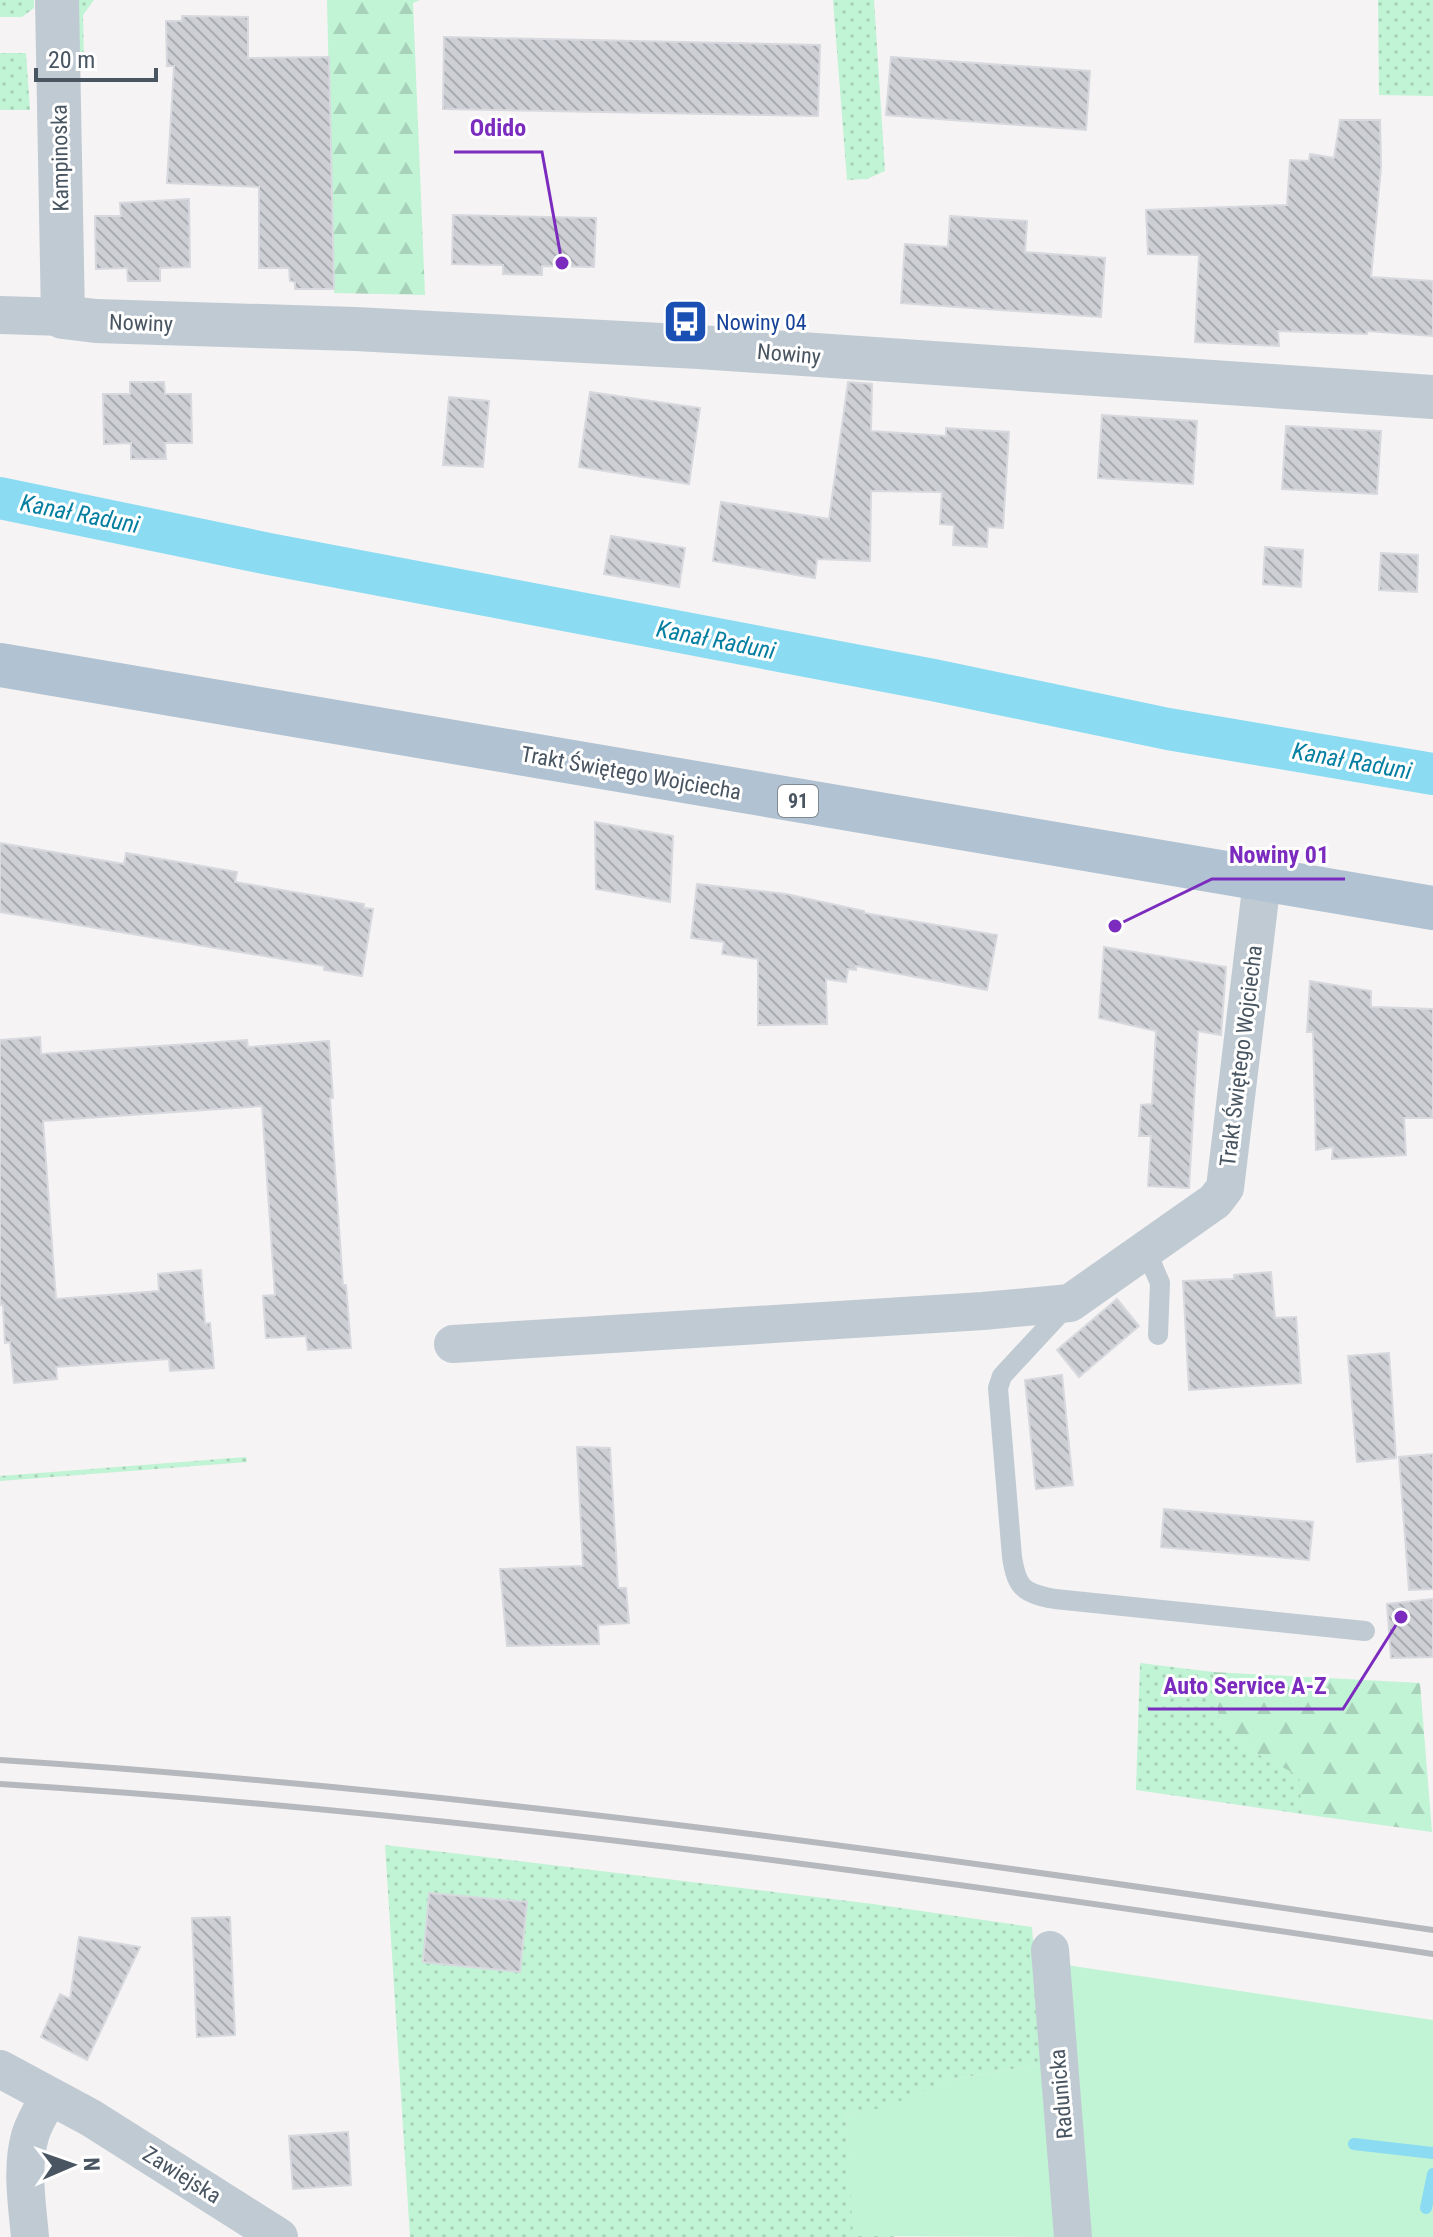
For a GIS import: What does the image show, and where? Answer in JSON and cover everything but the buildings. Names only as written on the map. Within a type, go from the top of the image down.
[{"type":"main road","name":"Trakt Świętego Wojciecha","points":[[0,665],[1433,908]]},
{"type":"street","name":"Kampinoska","points":[[57,0],[63,317]]},
{"type":"street","name":"Nowiny","points":[[0,315],[699,347],[1433,397]]},
{"type":"street","name":"Trakt Świętego Wojciecha","points":[[453,1344],[1070,1303],[1215,1201],[1225,1188],[1262,881]]},
{"type":"street","name":"Radunicka","points":[[1050,1950],[1073,2237]]},
{"type":"street","name":"Zawiejska","points":[[0,2069],[147,2152],[279,2237]]},
{"type":"street","points":[[30,2237],[25,2179],[27,2150],[31,2132],[50,2096]]},
{"type":"lane","points":[[1146,1250],[1160,1283],[1158,1335]]},
{"type":"lane","points":[[1070,1303],[1002,1376],[998,1388],[1012,1557],[1015,1579],[1022,1588],[1035,1595],[1055,1599],[1365,1631]]},
{"type":"green space","points":[[0,0],[34,0],[34,8],[22,17],[0,17]]},
{"type":"green space","points":[[71,0],[94,0],[83,15],[84,66],[73,66]]},
{"type":"green space","points":[[327,0],[420,0],[413,3],[425,295],[334,293]]},
{"type":"green space","points":[[833,0],[874,0],[885,171],[867,179],[847,180]]},
{"type":"green space","points":[[1378,0],[1433,0],[1433,96],[1379,95]]},
{"type":"green space","points":[[0,53],[26,53],[30,110],[0,110]]},
{"type":"green space","points":[[246,1457],[247,1462],[0,1481],[0,1476]]},
{"type":"green space","points":[[1140,1663],[1213,1672],[1219,1718],[1254,1752],[1300,1776],[1302,1814],[1136,1790]]},
{"type":"green space","points":[[1213,1672],[1420,1683],[1432,1832],[1302,1814],[1299,1776],[1254,1752],[1219,1718]]},
{"type":"green space","points":[[385,1845],[873,1904],[1032,1927],[1042,2064],[948,2080],[884,2109],[846,2113],[854,2236],[894,2237],[410,2237]]},
{"type":"green space","points":[[1066,1965],[1433,2020],[1433,2237],[1087,2237]]},
{"type":"green space","points":[[1042,2064],[1057,2237],[853,2236],[846,2113],[884,2108],[948,2080]]},
{"type":"waterway","name":"Kanał Raduni","points":[[0,498],[269,554],[933,680],[1168,729],[1433,774]]},
{"type":"waterway","points":[[1354,2144],[1433,2153]]},
{"type":"waterway","points":[[1426,2208],[1433,2174]]},
{"type":"railway","points":[[0,1760],[360,1790],[718,1830],[1433,1930]]},
{"type":"railway","points":[[0,1784],[360,1813],[718,1853],[1076,1901],[1433,1954]]},
{"type":"place","name":"Odido","points":[[562,263]]},
{"type":"place","name":"Nowiny 04","points":[[685,322]]},
{"type":"place","name":"Nowiny 01","points":[[1115,926]]},
{"type":"place","name":"Auto Service A-Z","points":[[1401,1617]]}]
